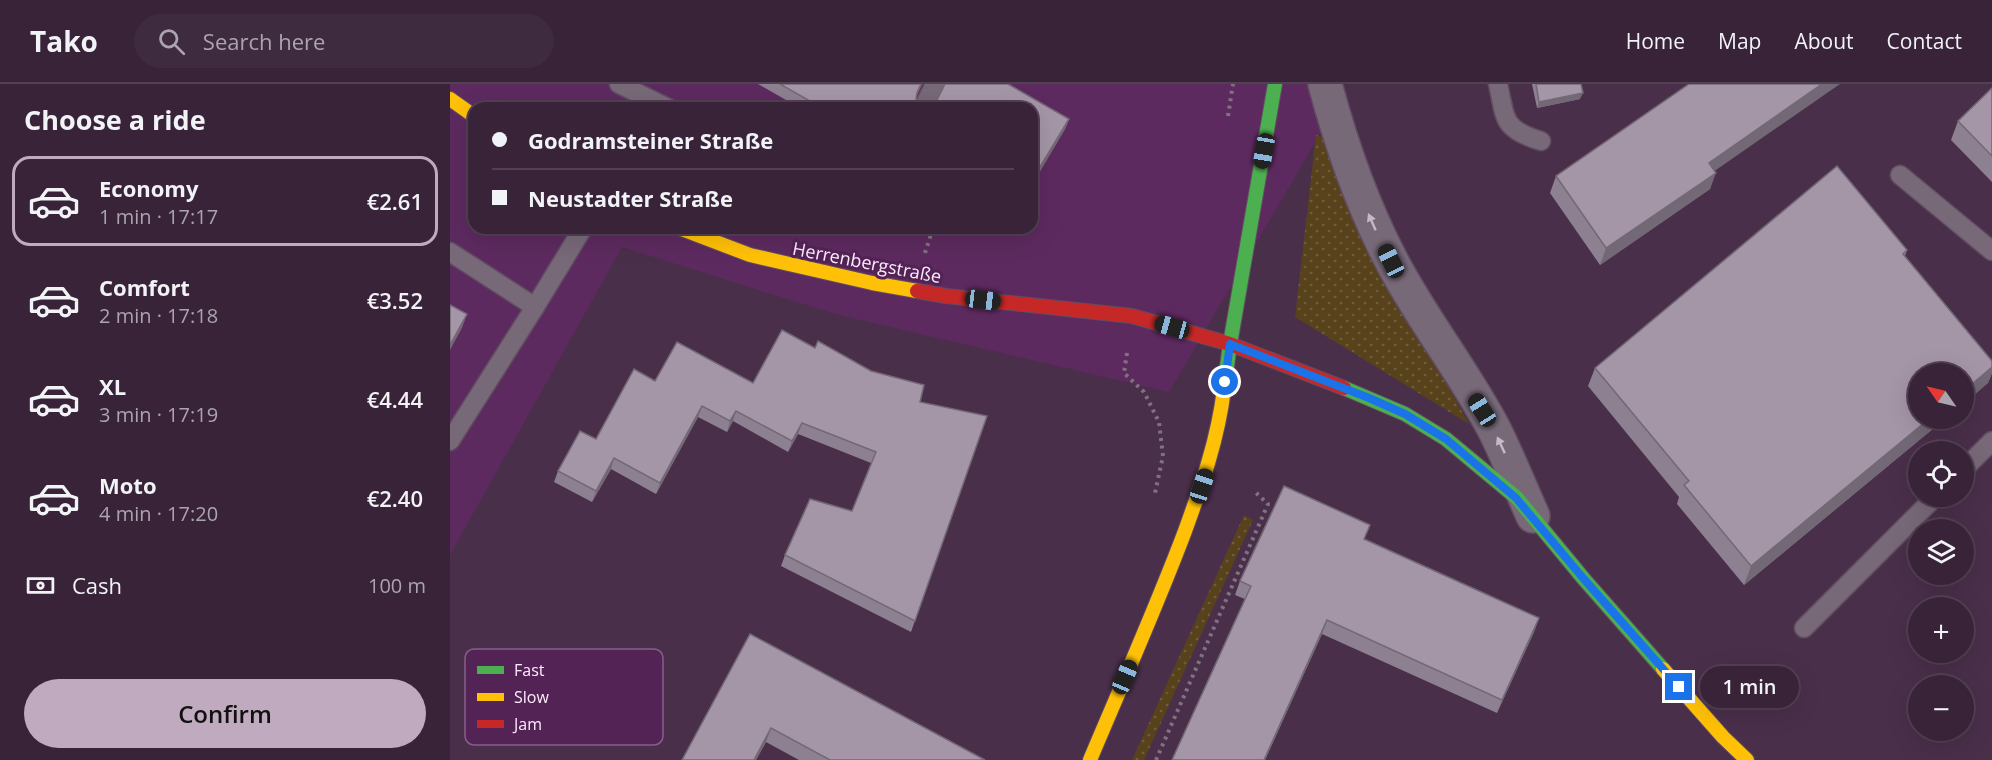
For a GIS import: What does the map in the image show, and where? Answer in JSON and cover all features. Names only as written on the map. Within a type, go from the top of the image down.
[{"type":"street","points":[[1090,760],[1169,573],[1204,479],[1220,421],[1230,344],[1275,84]]},
{"type":"street","points":[[1325,84],[1341,140],[1374,227],[1391,261],[1494,429],[1534,517]]},
{"type":"street","points":[[450,99],[468,112]]},
{"type":"street","name":"Herrenbergstraße","points":[[695,234],[750,255],[863,282],[946,296],[1132,316],[1230,344],[1358,393],[1405,414],[1446,439],[1516,498],[1723,737],[1747,760]]},
{"type":"lane","points":[[619,84],[656,102]]},
{"type":"lane","points":[[926,102],[935,84]]},
{"type":"lane","points":[[1498,84],[1507,123],[1522,135],[1541,141]]},
{"type":"lane","points":[[1900,175],[1992,251]]},
{"type":"lane","points":[[450,441],[578,234]]},
{"type":"lane","points":[[450,252],[535,307]]},
{"type":"lane","points":[[1974,459],[1992,441]]},
{"type":"lane","points":[[1804,628],[1925,507]]},
{"type":"path","points":[[1132,316],[1124,373],[1144,392],[1159,422],[1163,456],[1154,499]]},
{"type":"path","points":[[1156,760],[1268,504],[1253,490]]},
{"type":"shaded area","points":[[450,84],[1328,84],[1327,122],[1169,392],[835,314],[622,247],[450,555]]},
{"type":"shaded area","points":[[1316,135],[1326,138],[1378,261],[1469,424],[1295,317]]},
{"type":"shaded area","points":[[1244,515],[1253,520],[1144,760],[1132,760]]},
{"type":"building","points":[[780,84],[921,84],[917,93],[918,102],[812,102]]},
{"type":"building","points":[[945,84],[1008,84],[1069,119],[1040,167],[1038,166],[1038,102],[936,102]]},
{"type":"building","points":[[1536,84],[1581,84],[1583,93],[1539,102]]},
{"type":"building","points":[[1689,84],[1822,84],[1709,163],[1716,173],[1606,248],[1556,176]]},
{"type":"building","points":[[1992,88],[1992,156],[1958,121]]},
{"type":"building","points":[[1837,166],[1907,250],[1903,254],[1992,361],[1992,367],[1974,382],[1974,363],[1908,363],[1908,429],[1917,429],[1751,566],[1684,485],[1689,481],[1595,368]]},
{"type":"building","points":[[450,305],[467,314],[450,345]]},
{"type":"building","points":[[782,330],[815,348],[818,341],[871,371],[924,385],[920,402],[987,416],[915,621],[785,555],[810,499],[852,511],[876,452],[802,423],[792,441],[736,411],[730,421],[702,406],[660,483],[614,458],[596,491],[558,471],[580,431],[596,439],[634,369],[655,381],[677,342],[753,383]]},
{"type":"building","points":[[1284,486],[1370,525],[1364,539],[1539,618],[1502,700],[1327,620],[1264,760],[1172,760],[1251,586],[1240,581]]},
{"type":"building","points":[[750,634],[985,760],[830,760],[771,728],[754,760],[682,760]]},
{"type":"traffic: fast","points":[[1224,389],[1275,84]]},
{"type":"traffic: fast","points":[[1344,388],[1405,414],[1446,439],[1517,498],[1663,669]]},
{"type":"traffic: slow","points":[[450,99],[468,112]]},
{"type":"traffic: slow","points":[[695,234],[750,255],[917,291]]},
{"type":"traffic: slow","points":[[1090,760],[1185,531],[1214,444],[1224,389]]},
{"type":"traffic: slow","points":[[1663,669],[1723,737],[1747,760]]},
{"type":"traffic: jam","points":[[917,291],[1132,316],[1230,344],[1344,388]]},
{"type":"route","points":[[1225,382],[1230,344],[1369,398],[1405,414],[1446,439],[1498,481],[1534,517],[1557,548],[1679,687]]}]
